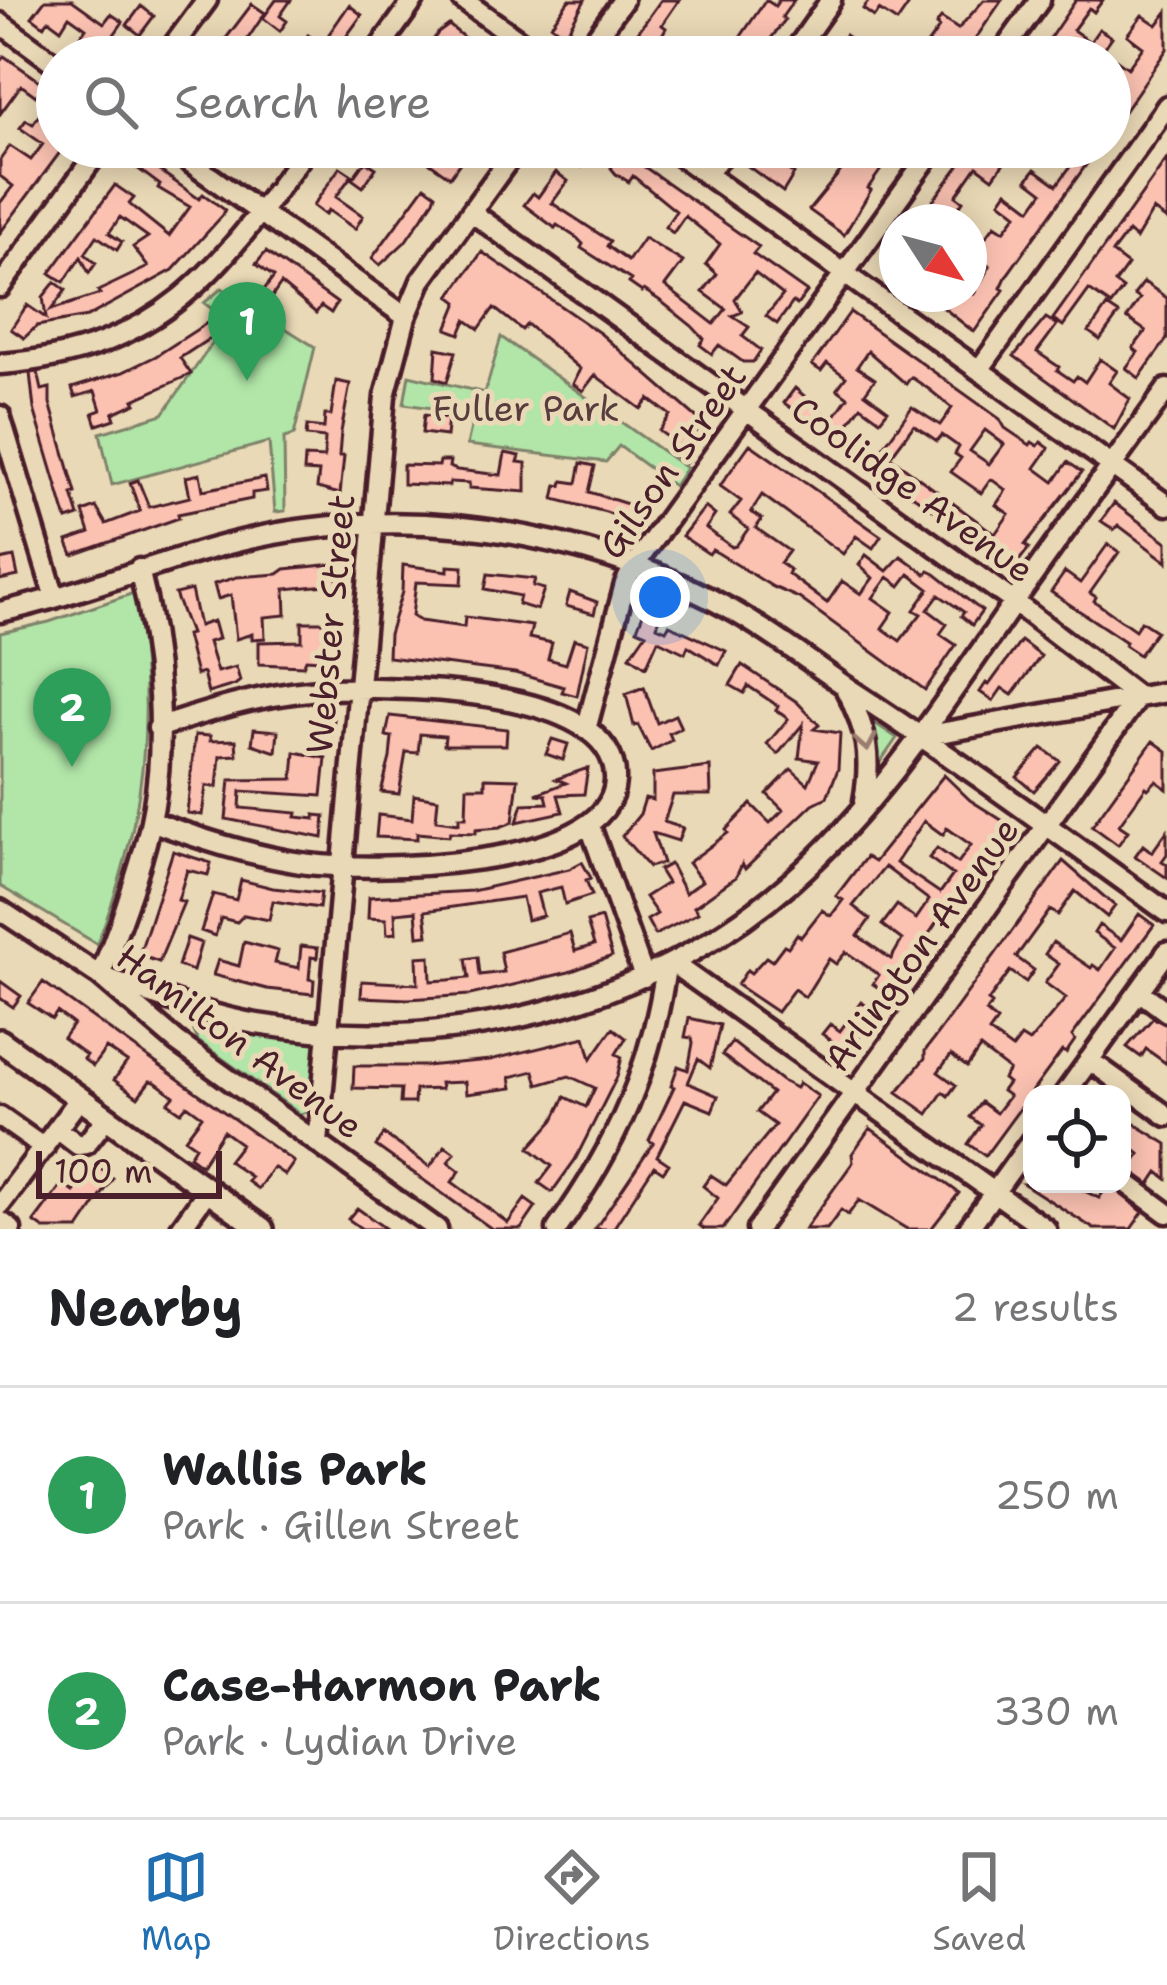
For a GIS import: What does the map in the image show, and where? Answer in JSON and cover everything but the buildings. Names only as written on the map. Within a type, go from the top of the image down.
[{"type":"main road","points":[[0,1041],[262,1229]]},
{"type":"street","points":[[181,36],[206,0]]},
{"type":"street","points":[[388,36],[414,0]]},
{"type":"street","points":[[463,0],[513,36]]},
{"type":"street","points":[[597,36],[623,0]]},
{"type":"street","points":[[806,36],[831,0]]},
{"type":"street","points":[[1014,36],[1040,0]]},
{"type":"street","points":[[0,23],[36,50]]},
{"type":"street","points":[[1131,157],[1167,106]]},
{"type":"street","points":[[0,287],[86,168]]},
{"type":"street","points":[[199,168],[406,317]]},
{"type":"street","points":[[0,364],[88,347],[141,324],[208,275],[293,168]]},
{"type":"street","name":"Webster Street","points":[[318,1143],[385,397],[406,317],[422,281],[503,168]]},
{"type":"street","points":[[696,168],[1167,505]]},
{"type":"street","points":[[706,175],[711,168]]},
{"type":"street","name":"Gilson Street","points":[[586,726],[634,566],[920,168]]},
{"type":"street","points":[[979,370],[1123,168]]},
{"type":"street","name":"Coolidge Avenue","points":[[471,212],[1014,602],[1138,697]]},
{"type":"street","points":[[140,568],[152,627],[158,728],[151,821],[100,976],[254,1024],[328,1033],[483,1025],[584,1001],[644,977],[740,922],[794,879],[923,736],[1167,389]]},
{"type":"street","points":[[0,416],[55,598]]},
{"type":"street","points":[[0,612],[247,538],[371,524],[508,533],[634,566],[731,610],[923,736],[1167,912]]},
{"type":"street","points":[[844,685],[868,741],[863,806]]},
{"type":"street","points":[[151,821],[249,853],[341,867],[459,862],[541,844],[590,826],[608,806],[615,782],[610,751],[586,726],[474,694],[358,687],[254,699],[158,728]]},
{"type":"street","points":[[923,736],[1167,692]]},
{"type":"street","name":"Arlington Avenue","points":[[757,1229],[1138,697]]},
{"type":"street","points":[[590,826],[644,977]]},
{"type":"street","name":"Hamilton Avenue","points":[[0,910],[100,976],[177,1042],[437,1229]]},
{"type":"street","points":[[1071,1085],[1167,952]]},
{"type":"street","points":[[669,965],[1046,1229]]},
{"type":"street","points":[[557,1229],[602,1164],[638,1090],[669,965]]},
{"type":"street","points":[[1138,992],[1167,1012]]},
{"type":"street","points":[[177,1042],[196,1009]]},
{"type":"street","points":[[1089,1060],[1167,1115]]},
{"type":"street","points":[[0,1205],[80,1098]]},
{"type":"street","points":[[0,1117],[44,1148]]},
{"type":"street","points":[[57,1130],[86,1144],[107,1117]]},
{"type":"street","points":[[968,1229],[1023,1153]]},
{"type":"street","points":[[1131,1187],[1167,1214]]},
{"type":"street","points":[[180,1229],[208,1190]]},
{"type":"street","points":[[0,1221],[11,1229]]},
{"type":"green space","points":[[222,288],[315,347],[294,435],[284,438],[285,511],[275,512],[269,442],[112,485],[100,433],[163,414],[228,321],[204,303]]},
{"type":"green space","name":"Fuller Park","points":[[501,337],[686,468],[674,486],[619,446],[606,462],[467,445],[474,414],[404,404],[409,375],[485,393]]},
{"type":"green space","points":[[134,593],[145,684],[142,771],[126,858],[97,944],[0,886],[0,633]]},
{"type":"green space","points":[[867,718],[897,738],[881,761],[875,757]]},
{"type":"green space","points":[[207,1020],[315,1043],[312,1111],[300,1114],[198,1041],[193,1029]]},
{"type":"place","name":"Wallis Park","points":[[247,381]]},
{"type":"place","name":"Case-Harmon Park","points":[[72,767]]}]
